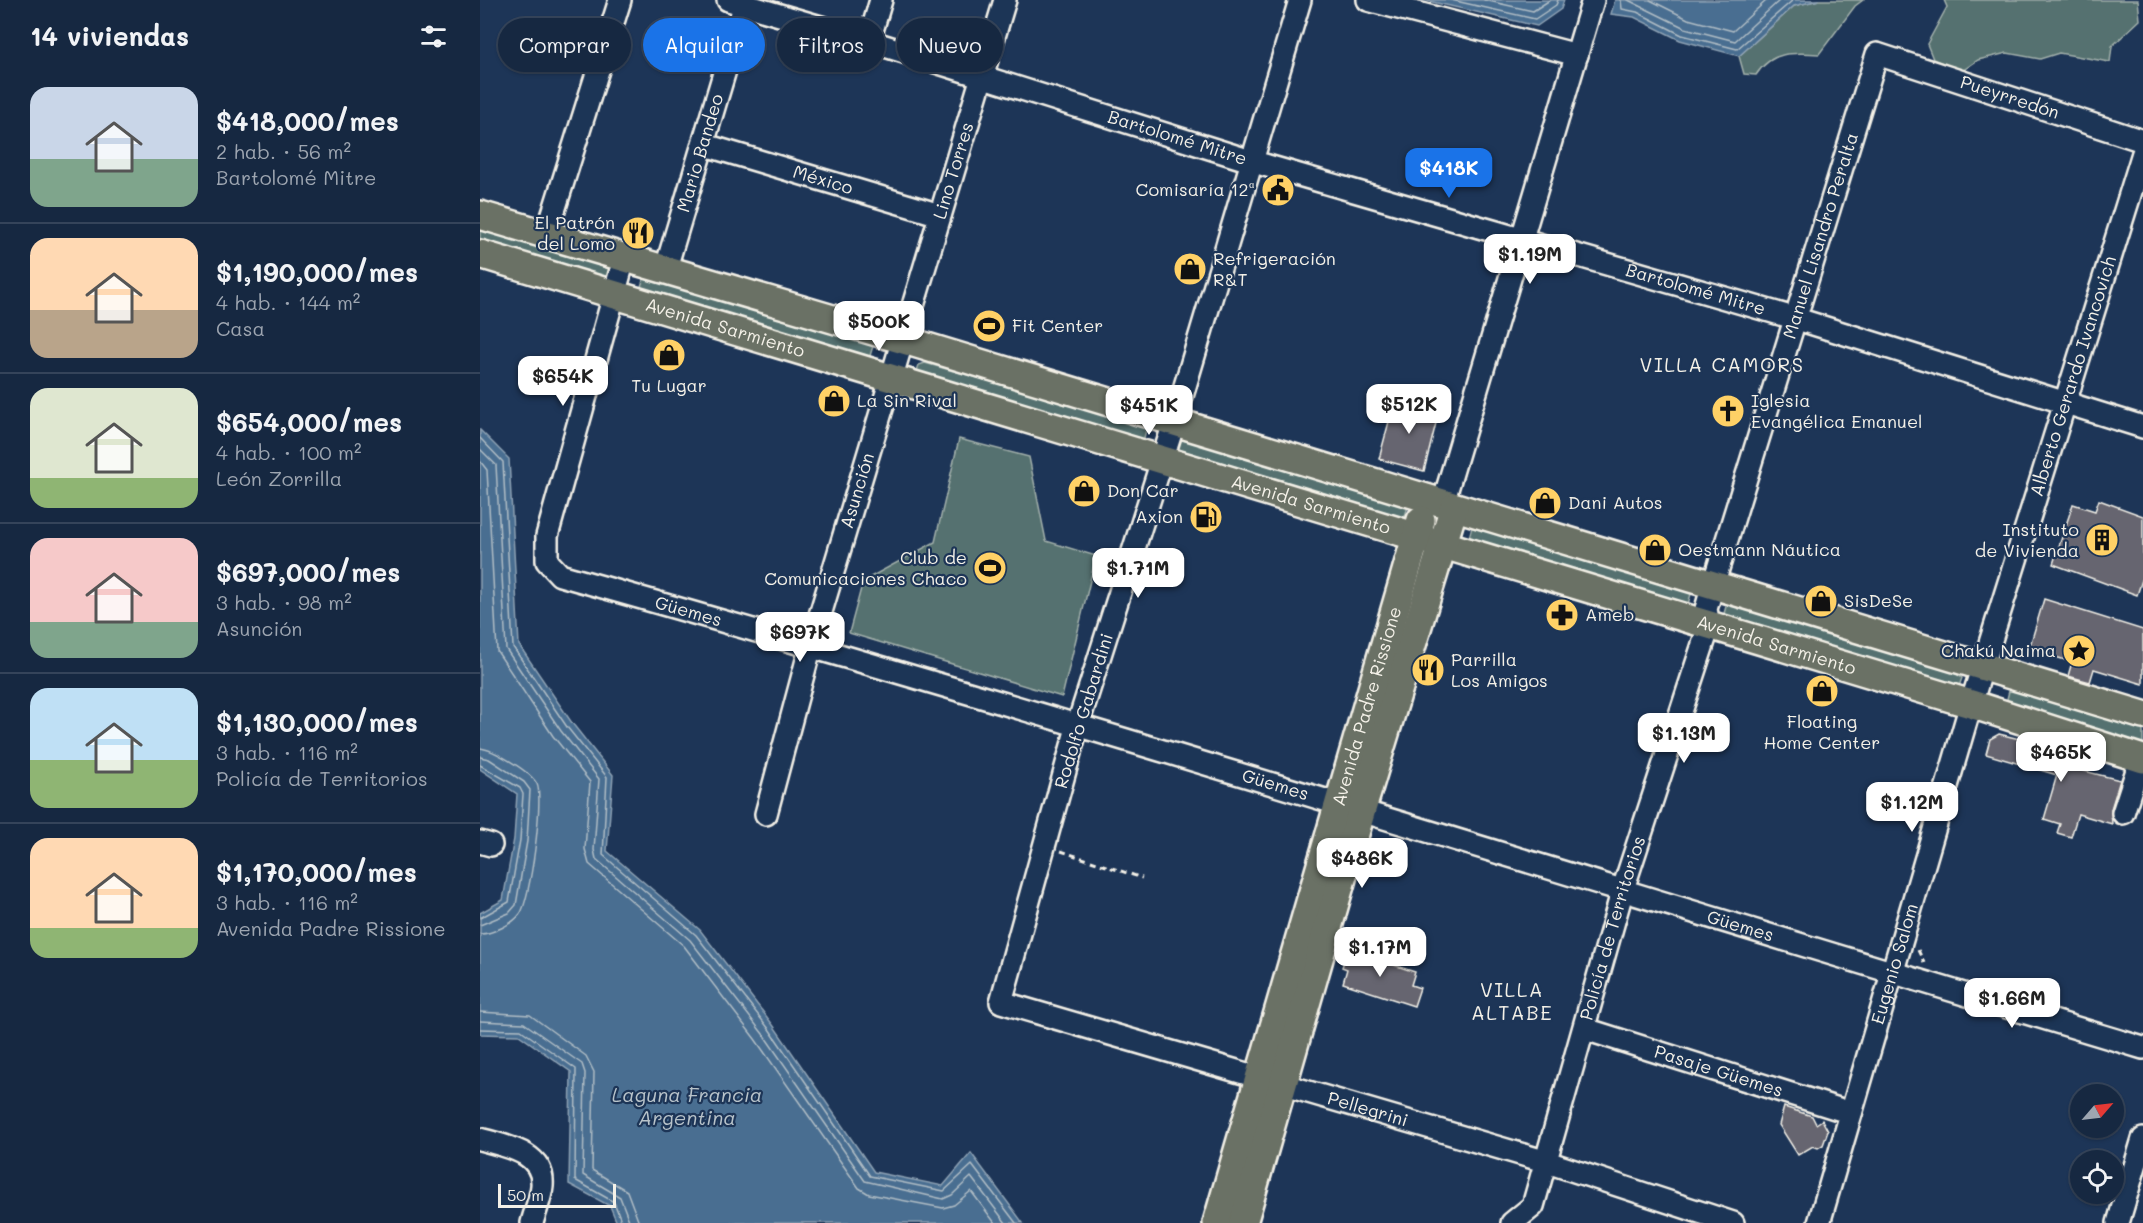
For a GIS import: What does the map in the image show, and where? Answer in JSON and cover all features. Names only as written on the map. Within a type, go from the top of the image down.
[{"type":"main road","name":"Avenida Sarmiento","points":[[480,215],[904,340],[2143,715]]},
{"type":"main road","name":"Avenida Sarmiento","points":[[480,254],[890,377],[1161,462],[1971,704],[2142,759]]},
{"type":"main road","name":"Avenida Padre Rissione","points":[[1217,1223],[1270,1082],[1350,806],[1417,537],[1441,503]]},
{"type":"main road","name":"Avenida Padre Rissione","points":[[1350,806],[1443,545],[1441,503]]},
{"type":"main road","name":"Avenida Padre Rissione","points":[[1243,1223],[1270,1082]]},
{"type":"street","points":[[546,236],[620,0]]},
{"type":"street","points":[[876,18],[881,0]]},
{"type":"street","name":"Lino Torres","points":[[904,340],[1005,0]]},
{"type":"street","name":"Rodolfo Gabardini","points":[[1001,1002],[1078,724],[1174,423],[1254,162],[1300,0]]},
{"type":"street","points":[[1368,0],[1576,55]]},
{"type":"street","points":[[1441,503],[1593,0]]},
{"type":"street","name":"Bartolomé Mitre","points":[[740,2],[794,18]]},
{"type":"street","name":"Mario Bandeo","points":[[665,271],[705,145],[740,2]]},
{"type":"street","name":"Bartolomé Mitre","points":[[885,45],[1254,162],[1794,318],[2143,427]]},
{"type":"street","name":"Pueyrredón","points":[[1877,54],[2143,141]]},
{"type":"street","name":"Manuel Lisandro Peralta","points":[[1709,626],[1706,609],[1713,585],[1877,54]]},
{"type":"street","name":"México","points":[[705,145],[940,215]]},
{"type":"street","name":"Alberto Gerardo Ivancovich","points":[[1971,704],[2143,153]]},
{"type":"street","points":[[615,295],[624,259]]},
{"type":"street","name":"Güemes","points":[[615,295],[547,536],[547,561],[560,575],[811,645],[1078,724],[2143,1048]]},
{"type":"street","name":"Asunción","points":[[766,814],[811,645],[890,377],[904,340]]},
{"type":"street","name":"Policía de Territorios","points":[[1512,1223],[1533,1206],[1623,890],[1709,626]]},
{"type":"street","name":"Eugenio Salom","points":[[1819,1223],[1971,704]]},
{"type":"street","points":[[2122,813],[2142,759]]},
{"type":"street","name":"Pellegrini","points":[[1001,1002],[1544,1161],[1733,1223]]},
{"type":"street","name":"Pasaje Güemes","points":[[1585,1029],[1851,1113]]},
{"type":"street","points":[[480,1139],[524,1152],[539,1166],[542,1185],[532,1223]]},
{"type":"street","points":[[2118,1223],[2135,1196],[2143,1139]]},
{"type":"path","points":[[1045,846],[1142,878]]},
{"type":"green space","points":[[1819,0],[1863,0],[1855,6],[1819,54],[1783,55],[1769,61],[1756,75],[1744,74],[1739,56],[1794,6]]},
{"type":"green space","points":[[1944,0],[2138,0],[2140,20],[2112,46],[2110,62],[2059,53],[2040,59],[2007,53],[1978,60],[1962,71],[1933,59],[1927,44],[1947,7]]},
{"type":"green space","points":[[480,224],[613,265],[607,285],[480,246]]},
{"type":"green space","points":[[646,271],[874,343],[867,365],[639,293]]},
{"type":"green space","points":[[925,363],[1142,424],[1146,430],[1143,442],[915,376],[919,365]]},
{"type":"green space","points":[[1181,433],[1409,503],[1403,523],[1175,453]]},
{"type":"green space","name":"Club de Comunicaciones Chaco","points":[[959,439],[1029,457],[1046,541],[1096,556],[1062,697],[849,633],[863,581],[935,542]]},
{"type":"green space","points":[[1473,523],[1693,588],[1686,610],[1467,545]]},
{"type":"green space","points":[[1728,599],[1947,667],[1962,678],[1958,689],[1722,621]]},
{"type":"green space","points":[[2014,689],[2143,726],[2143,749],[2006,703],[2009,691]]},
{"type":"water","points":[[1424,0],[1564,0],[1561,9],[1537,26]]},
{"type":"water","points":[[1615,0],[1819,0],[1794,6],[1739,56],[1680,40],[1634,17],[1611,14]]},
{"type":"water","name":"Laguna Francia Argentina","points":[[480,430],[509,459],[519,645],[572,723],[613,775],[607,851],[700,930],[773,1025],[874,1172],[943,1186],[971,1153],[1023,1223],[617,1223],[610,1206],[569,1184],[571,1072],[519,1035],[480,1034],[480,913],[503,900],[514,839],[517,794],[480,769]]},
{"type":"building","points":[[1395,399],[1439,411],[1424,471],[1379,459]]},
{"type":"building","name":"Instituto de Vivienda","points":[[2099,500],[2143,516],[2143,577],[2137,595],[2053,564],[2073,504],[2095,511]]},
{"type":"building","points":[[2044,599],[2143,630],[2143,684],[2094,669],[2090,682],[2068,676],[2072,662],[2029,649]]},
{"type":"building","points":[[1999,734],[2061,749],[2060,765],[2120,780],[2111,809],[2112,824],[2078,814],[2071,837],[2057,833],[2060,824],[2044,819],[2057,775],[1986,754],[1990,739]]},
{"type":"building","points":[[1348,950],[1415,972],[1411,985],[1420,988],[1414,1006],[1343,983],[1347,969],[1342,967]]},
{"type":"building","points":[[1784,1107],[1812,1116],[1816,1124],[1822,1120],[1828,1131],[1823,1145],[1818,1148],[1813,1146],[1798,1155],[1779,1125]]},
{"type":"place","name":"Comisaría 12ª","points":[[1278,190]]},
{"type":"place","name":"El Patrón del Lomo","points":[[638,233]]},
{"type":"place","name":"Refrigeración R&T","points":[[1190,269]]},
{"type":"place","name":"Fit Center","points":[[989,326]]},
{"type":"place","name":"Tu Lugar","points":[[669,355]]},
{"type":"place","name":"La Sin Rival","points":[[834,401]]},
{"type":"place","name":"Iglesia Evangélica Emanuel","points":[[1728,411]]},
{"type":"place","name":"Don Car","points":[[1084,491]]},
{"type":"place","name":"Dani Autos","points":[[1545,503]]},
{"type":"place","name":"Axion","points":[[1206,517]]},
{"type":"place","name":"Instituto de Vivienda","points":[[2102,540]]},
{"type":"place","name":"Oestmann Náutica","points":[[1655,550]]},
{"type":"place","name":"Club de Comunicaciones Chaco","points":[[990,568]]},
{"type":"place","name":"SisDeSe","points":[[1821,601]]},
{"type":"place","name":"Ameb","points":[[1562,615]]},
{"type":"place","name":"Chakú Naima","points":[[2079,651]]},
{"type":"place","name":"Parrilla Los Amigos","points":[[1428,670]]},
{"type":"place","name":"Floating Home Center","points":[[1822,691]]},
{"type":"district","name":"VILLA CAMORS","points":[[1722,365]]},
{"type":"district","name":"VILLA ALTABE","points":[[1512,1002]]}]
